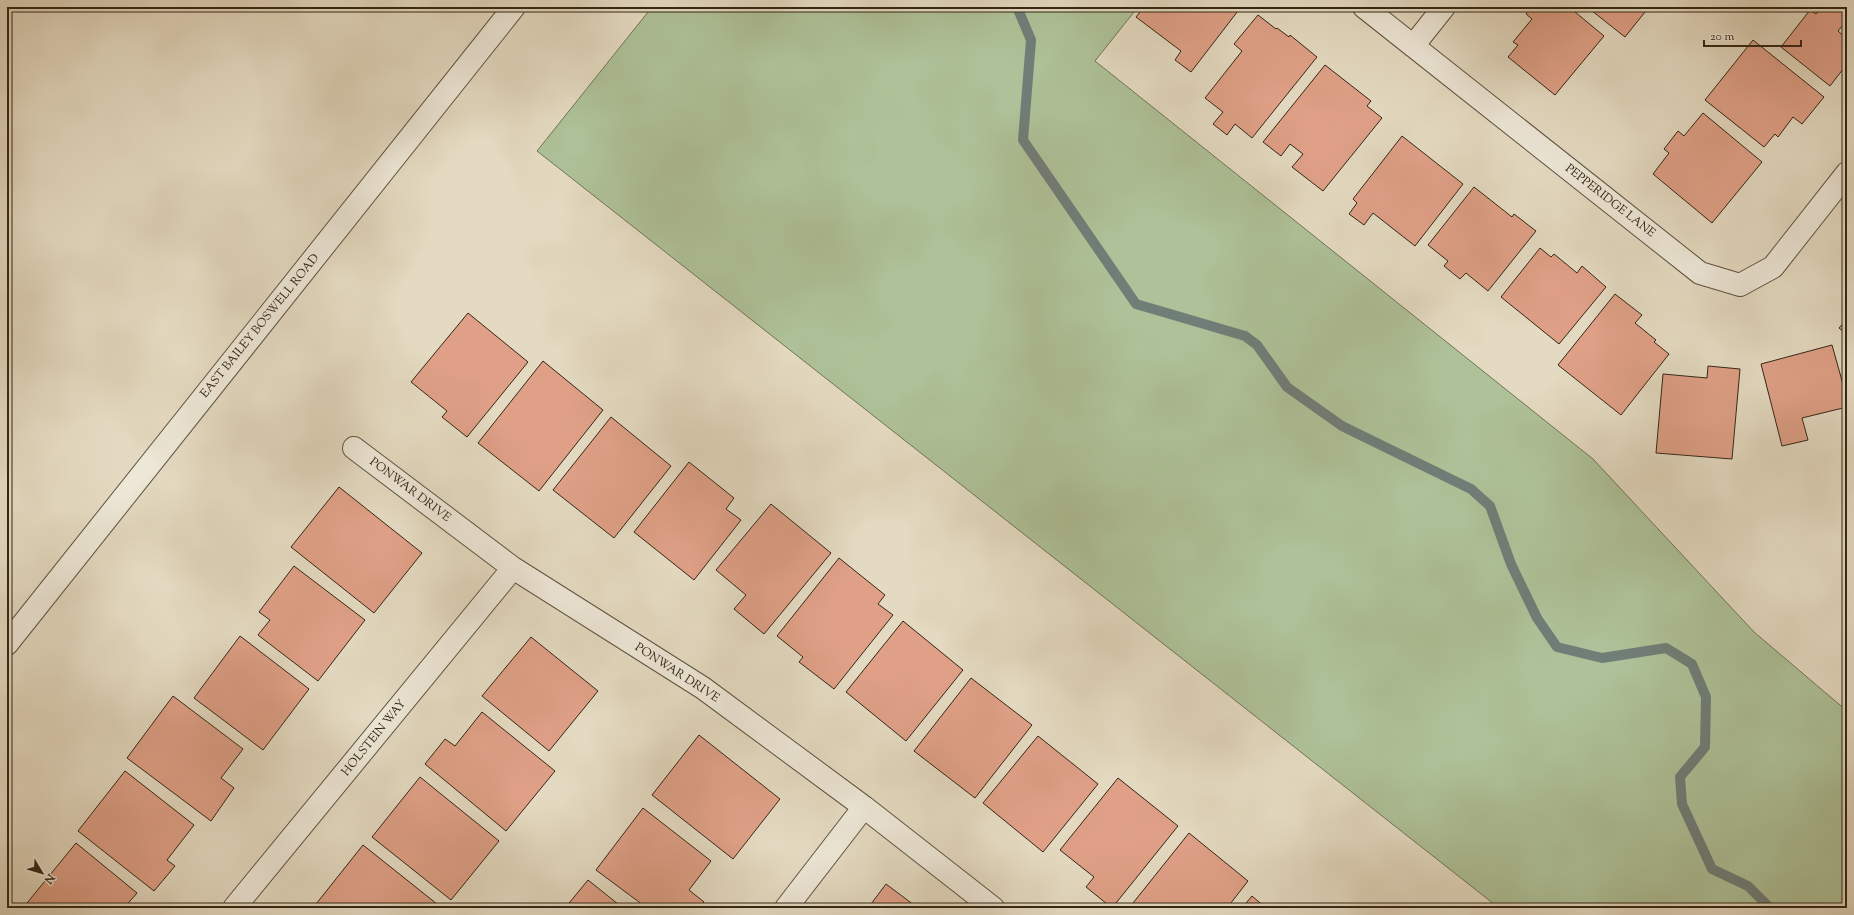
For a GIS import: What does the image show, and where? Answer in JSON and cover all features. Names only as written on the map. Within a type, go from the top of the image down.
[{"type":"street","name":"EAST BAILEY BOSWELL ROAD","points":[[7,644],[514,7]]},
{"type":"street","name":"PEPPERIDGE LANE","points":[[1364,7],[1700,273],[1740,285],[1772,267],[1847,173]]},
{"type":"street","points":[[1413,46],[1444,7]]},
{"type":"street","name":"PONWAR DRIVE","points":[[354,448],[513,568],[703,688],[864,807],[993,908]]},
{"type":"street","name":"HOLSTEIN WAY","points":[[234,908],[513,568]]},
{"type":"street","points":[[786,908],[864,807]]},
{"type":"green space","points":[[652,7],[1138,7],[1095,61],[1593,459],[1754,632],[1847,711],[1847,908],[1499,908],[537,151]]},
{"type":"building","points":[[1144,7],[1241,7],[1191,72],[1175,60],[1181,51],[1136,17]]},
{"type":"building","points":[[1531,7],[1569,7],[1604,36],[1555,95],[1508,57],[1518,45],[1513,42],[1532,19],[1526,14]]},
{"type":"building","points":[[1587,7],[1649,7],[1625,37]]},
{"type":"building","points":[[1821,7],[1847,7],[1847,20],[1838,31],[1847,39],[1847,64],[1830,86],[1781,47],[1810,10],[1816,14]]},
{"type":"building","points":[[1258,15],[1276,29],[1277,28],[1289,37],[1290,35],[1317,57],[1252,138],[1235,124],[1227,135],[1213,124],[1223,112],[1205,98],[1242,51],[1234,44]]},
{"type":"building","points":[[1753,40],[1824,97],[1802,124],[1793,117],[1778,137],[1775,134],[1764,147],[1705,100]]},
{"type":"building","points":[[1325,65],[1371,101],[1367,106],[1382,118],[1323,191],[1292,167],[1303,154],[1290,144],[1281,156],[1263,142]]},
{"type":"building","points":[[1703,113],[1762,162],[1712,223],[1653,174],[1669,153],[1664,149],[1678,131],[1684,136]]},
{"type":"building","points":[[1402,136],[1463,184],[1415,246],[1373,213],[1364,225],[1349,214],[1357,203],[1353,199]]},
{"type":"building","points":[[1474,187],[1512,217],[1514,214],[1536,231],[1488,291],[1466,273],[1460,279],[1444,266],[1448,261],[1428,245]]},
{"type":"building","points":[[1540,248],[1551,257],[1554,254],[1577,273],[1582,266],[1606,287],[1559,344],[1501,297]]},
{"type":"building","points":[[1615,294],[1642,315],[1635,323],[1656,340],[1654,342],[1669,354],[1621,415],[1558,365]]},
{"type":"building","points":[[468,313],[528,362],[467,437],[442,417],[447,411],[411,382]]},
{"type":"building","points":[[1847,319],[1847,335],[1839,328]]},
{"type":"building","points":[[1832,345],[1844,388],[1847,384],[1847,407],[1802,418],[1808,440],[1782,446],[1761,364]]},
{"type":"building","points":[[543,361],[603,410],[539,491],[478,443]]},
{"type":"building","points":[[1708,366],[1740,369],[1732,459],[1656,453],[1663,374],[1707,378]]},
{"type":"building","points":[[611,417],[671,466],[614,538],[553,490]]},
{"type":"building","points":[[689,462],[734,498],[726,509],[741,520],[694,580],[634,532]]},
{"type":"building","points":[[339,487],[422,553],[374,613],[291,547]]},
{"type":"building","points":[[771,504],[831,553],[764,634],[734,609],[746,595],[716,570]]},
{"type":"building","points":[[839,558],[885,595],[878,604],[893,615],[834,689],[799,662],[803,657],[777,636]]},
{"type":"building","points":[[294,566],[365,620],[318,681],[258,635],[270,620],[259,612]]},
{"type":"building","points":[[903,621],[963,670],[906,741],[846,692]]},
{"type":"building","points":[[240,636],[309,689],[263,750],[194,698]]},
{"type":"building","points":[[531,637],[598,691],[549,751],[482,696]]},
{"type":"building","points":[[971,678],[1032,725],[975,798],[914,751]]},
{"type":"building","points":[[173,696],[243,749],[221,778],[234,788],[211,821],[127,758]]},
{"type":"building","points":[[482,712],[555,771],[506,831],[425,764],[445,739],[455,746]]},
{"type":"building","points":[[699,735],[780,799],[733,859],[652,795]]},
{"type":"building","points":[[1038,736],[1098,784],[1043,852],[983,803]]},
{"type":"building","points":[[125,771],[194,825],[167,860],[175,866],[154,891],[78,831]]},
{"type":"building","points":[[420,777],[499,841],[451,900],[372,837]]},
{"type":"building","points":[[1118,778],[1178,826],[1112,908],[1086,887],[1094,877],[1060,850]]},
{"type":"building","points":[[643,808],[711,861],[689,890],[704,902],[700,908],[647,908],[596,870]]},
{"type":"building","points":[[1189,833],[1248,881],[1227,908],[1129,908]]},
{"type":"building","points":[[76,843],[137,893],[124,908],[34,908],[27,903]]},
{"type":"building","points":[[363,845],[442,908],[320,908],[316,904]]},
{"type":"building","points":[[588,880],[623,908],[565,908]]},
{"type":"building","points":[[886,884],[918,908],[868,908]]},
{"type":"building","points":[[1252,896],[1266,908],[1242,908]]},
{"type":"waterway","points":[[1017,7],[1031,40],[1023,140],[1136,304],[1245,336],[1257,345],[1287,387],[1342,426],[1471,489],[1490,506],[1511,564],[1537,618],[1557,647],[1602,658],[1666,648],[1692,664],[1706,697],[1705,747],[1680,777],[1682,804],[1712,869],[1748,886],[1770,908]]}]
